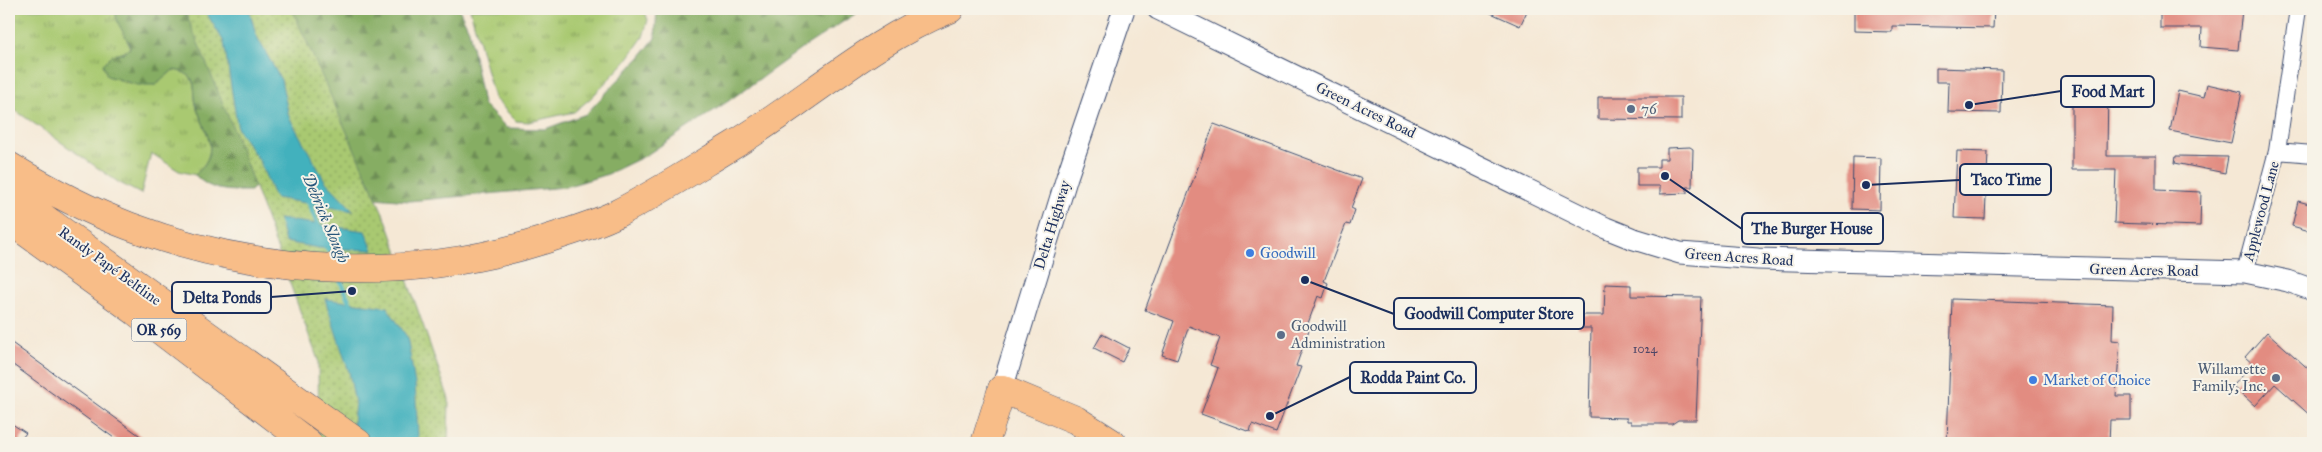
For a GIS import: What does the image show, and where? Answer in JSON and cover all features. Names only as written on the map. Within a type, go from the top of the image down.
[{"type":"highway","points":[[9,166],[64,197],[127,225],[185,244],[258,260],[326,268],[396,268],[470,260],[513,249],[615,214],[736,144],[895,36],[950,9]]},
{"type":"highway","name":"Randy Papé Beltline","points":[[9,193],[354,440]]},
{"type":"highway","name":"Randy Papé Beltline","points":[[9,220],[135,311],[308,443]]},
{"type":"highway","points":[[135,311],[288,443]]},
{"type":"highway","points":[[1002,389],[1076,420],[1112,443]]},
{"type":"highway","name":"Delta Highway","points":[[985,443],[1002,389]]},
{"type":"street","name":"Delta Highway","points":[[1002,389],[1067,177],[1124,9]]},
{"type":"street","name":"Green Acres Road","points":[[1158,9],[1606,228],[1680,253],[1758,260],[2245,272],[2288,281],[2313,290]]},
{"type":"street","name":"Applewood Lane","points":[[2245,272],[2277,151],[2298,9]]},
{"type":"street","name":"Applewood Lane","points":[[2277,151],[2313,154]]},
{"type":"green space","points":[[9,9],[118,9],[116,10],[130,48],[123,53],[112,55],[107,75],[155,85],[173,70],[188,75],[194,84],[196,104],[210,144],[210,151],[203,167],[195,175],[179,171],[151,153],[141,194],[118,182],[9,106]]},
{"type":"green space","points":[[184,9],[292,9],[387,222],[449,399],[448,443],[319,443],[318,360],[233,128]]},
{"type":"green space","points":[[195,9],[260,181],[251,191],[214,188],[201,181],[195,175],[203,167],[207,159],[210,144],[196,104],[194,84],[188,75],[173,70],[156,85],[137,85],[107,76],[103,64],[112,55],[123,53],[130,48],[117,20],[116,10]]},
{"type":"green space","points":[[267,9],[459,9],[469,30],[483,104],[507,128],[545,129],[586,114],[641,56],[655,38],[657,9],[863,9],[645,156],[608,174],[565,187],[409,201],[375,198]]},
{"type":"green space","points":[[470,9],[644,9],[648,20],[643,37],[626,61],[591,98],[574,112],[529,122],[516,121],[494,98]]},
{"type":"water","points":[[204,9],[249,9],[256,35],[281,80],[289,117],[325,181],[354,211],[275,198],[259,160],[238,130],[224,42]]},
{"type":"water","points":[[279,219],[365,231],[373,250],[319,248],[285,242]]},
{"type":"water","points":[[325,299],[387,307],[407,337],[415,384],[417,443],[351,443],[355,403],[349,372]]},
{"type":"building","points":[[1482,9],[1528,9],[1520,26]]},
{"type":"building","points":[[1854,9],[1994,9],[1993,28],[1892,26],[1892,32],[1854,31]]},
{"type":"building","points":[[2160,9],[2242,9],[2238,50],[2201,47],[2202,28],[2160,28]]},
{"type":"building","points":[[1936,68],[2002,70],[2001,113],[1948,112],[1949,82],[1936,82]]},
{"type":"building","points":[[2207,84],[2242,92],[2231,143],[2170,131],[2178,91],[2204,97]]},
{"type":"building","points":[[2072,85],[2108,85],[2107,156],[2156,156],[2156,190],[2201,192],[2200,226],[2114,223],[2116,170],[2072,170]]},
{"type":"building","points":[[1598,97],[1681,97],[1681,120],[1598,119]]},
{"type":"building","name":"Goodwill","points":[[1214,124],[1362,179],[1351,208],[1355,210],[1350,225],[1346,224],[1324,281],[1328,283],[1323,298],[1318,296],[1307,326],[1310,327],[1296,366],[1301,367],[1276,433],[1252,424],[1250,432],[1201,414],[1218,368],[1210,365],[1220,338],[1189,326],[1177,360],[1162,355],[1174,321],[1145,310]]},
{"type":"building","points":[[1690,147],[1693,149],[1692,187],[1687,187],[1687,193],[1660,194],[1660,186],[1637,186],[1637,167],[1659,167],[1659,159],[1667,159],[1667,148]]},
{"type":"building","points":[[1957,151],[1988,152],[1985,219],[1954,218]]},
{"type":"building","points":[[2176,156],[2228,157],[2225,173],[2175,163]]},
{"type":"building","points":[[1853,157],[1881,158],[1880,210],[1852,209]]},
{"type":"building","points":[[2298,201],[2313,205],[2313,232],[2292,226]]},
{"type":"building","points":[[1605,284],[1631,285],[1631,296],[1701,297],[1696,420],[1678,420],[1672,424],[1631,424],[1631,421],[1627,421],[1627,418],[1589,417],[1591,328],[1577,328],[1577,315],[1604,315]]},
{"type":"building","name":"Market of Choice","points":[[1952,299],[2113,305],[2112,340],[2120,341],[2116,396],[2131,396],[2131,420],[2110,420],[2109,443],[1947,443]]},
{"type":"building","name":"Willamette Family, Inc.","points":[[2267,332],[2313,373],[2313,418],[2275,384],[2255,406],[2233,386],[2253,364],[2245,357]]},
{"type":"building","points":[[1102,334],[1129,348],[1122,362],[1094,348]]},
{"type":"building","points":[[9,341],[150,443],[121,443],[9,362]]},
{"type":"building","points":[[9,422],[26,433],[18,443],[9,443]]},
{"type":"waterway","name":"Debrick Slough","points":[[307,198],[320,230]]},
{"type":"waterway","name":"Debrick Slough","points":[[325,242],[332,260]]},
{"type":"waterway","name":"Debrick Slough","points":[[339,277],[352,308]]},
{"type":"place","name":"Food Mart","points":[[1969,105]]},
{"type":"place","name":"76","points":[[1631,109]]},
{"type":"place","name":"The Burger House","points":[[1665,176]]},
{"type":"place","name":"Taco Time","points":[[1866,185]]},
{"type":"place","name":"Goodwill","points":[[1250,253]]},
{"type":"place","name":"Goodwill Computer Store","points":[[1305,280]]},
{"type":"place","name":"Delta Ponds","points":[[352,291]]},
{"type":"place","name":"Goodwill Administration","points":[[1281,335]]},
{"type":"place","name":"Willamette Family, Inc.","points":[[2276,378]]},
{"type":"place","name":"Market of Choice","points":[[2033,380]]},
{"type":"place","name":"Rodda Paint Co.","points":[[1270,416]]}]
